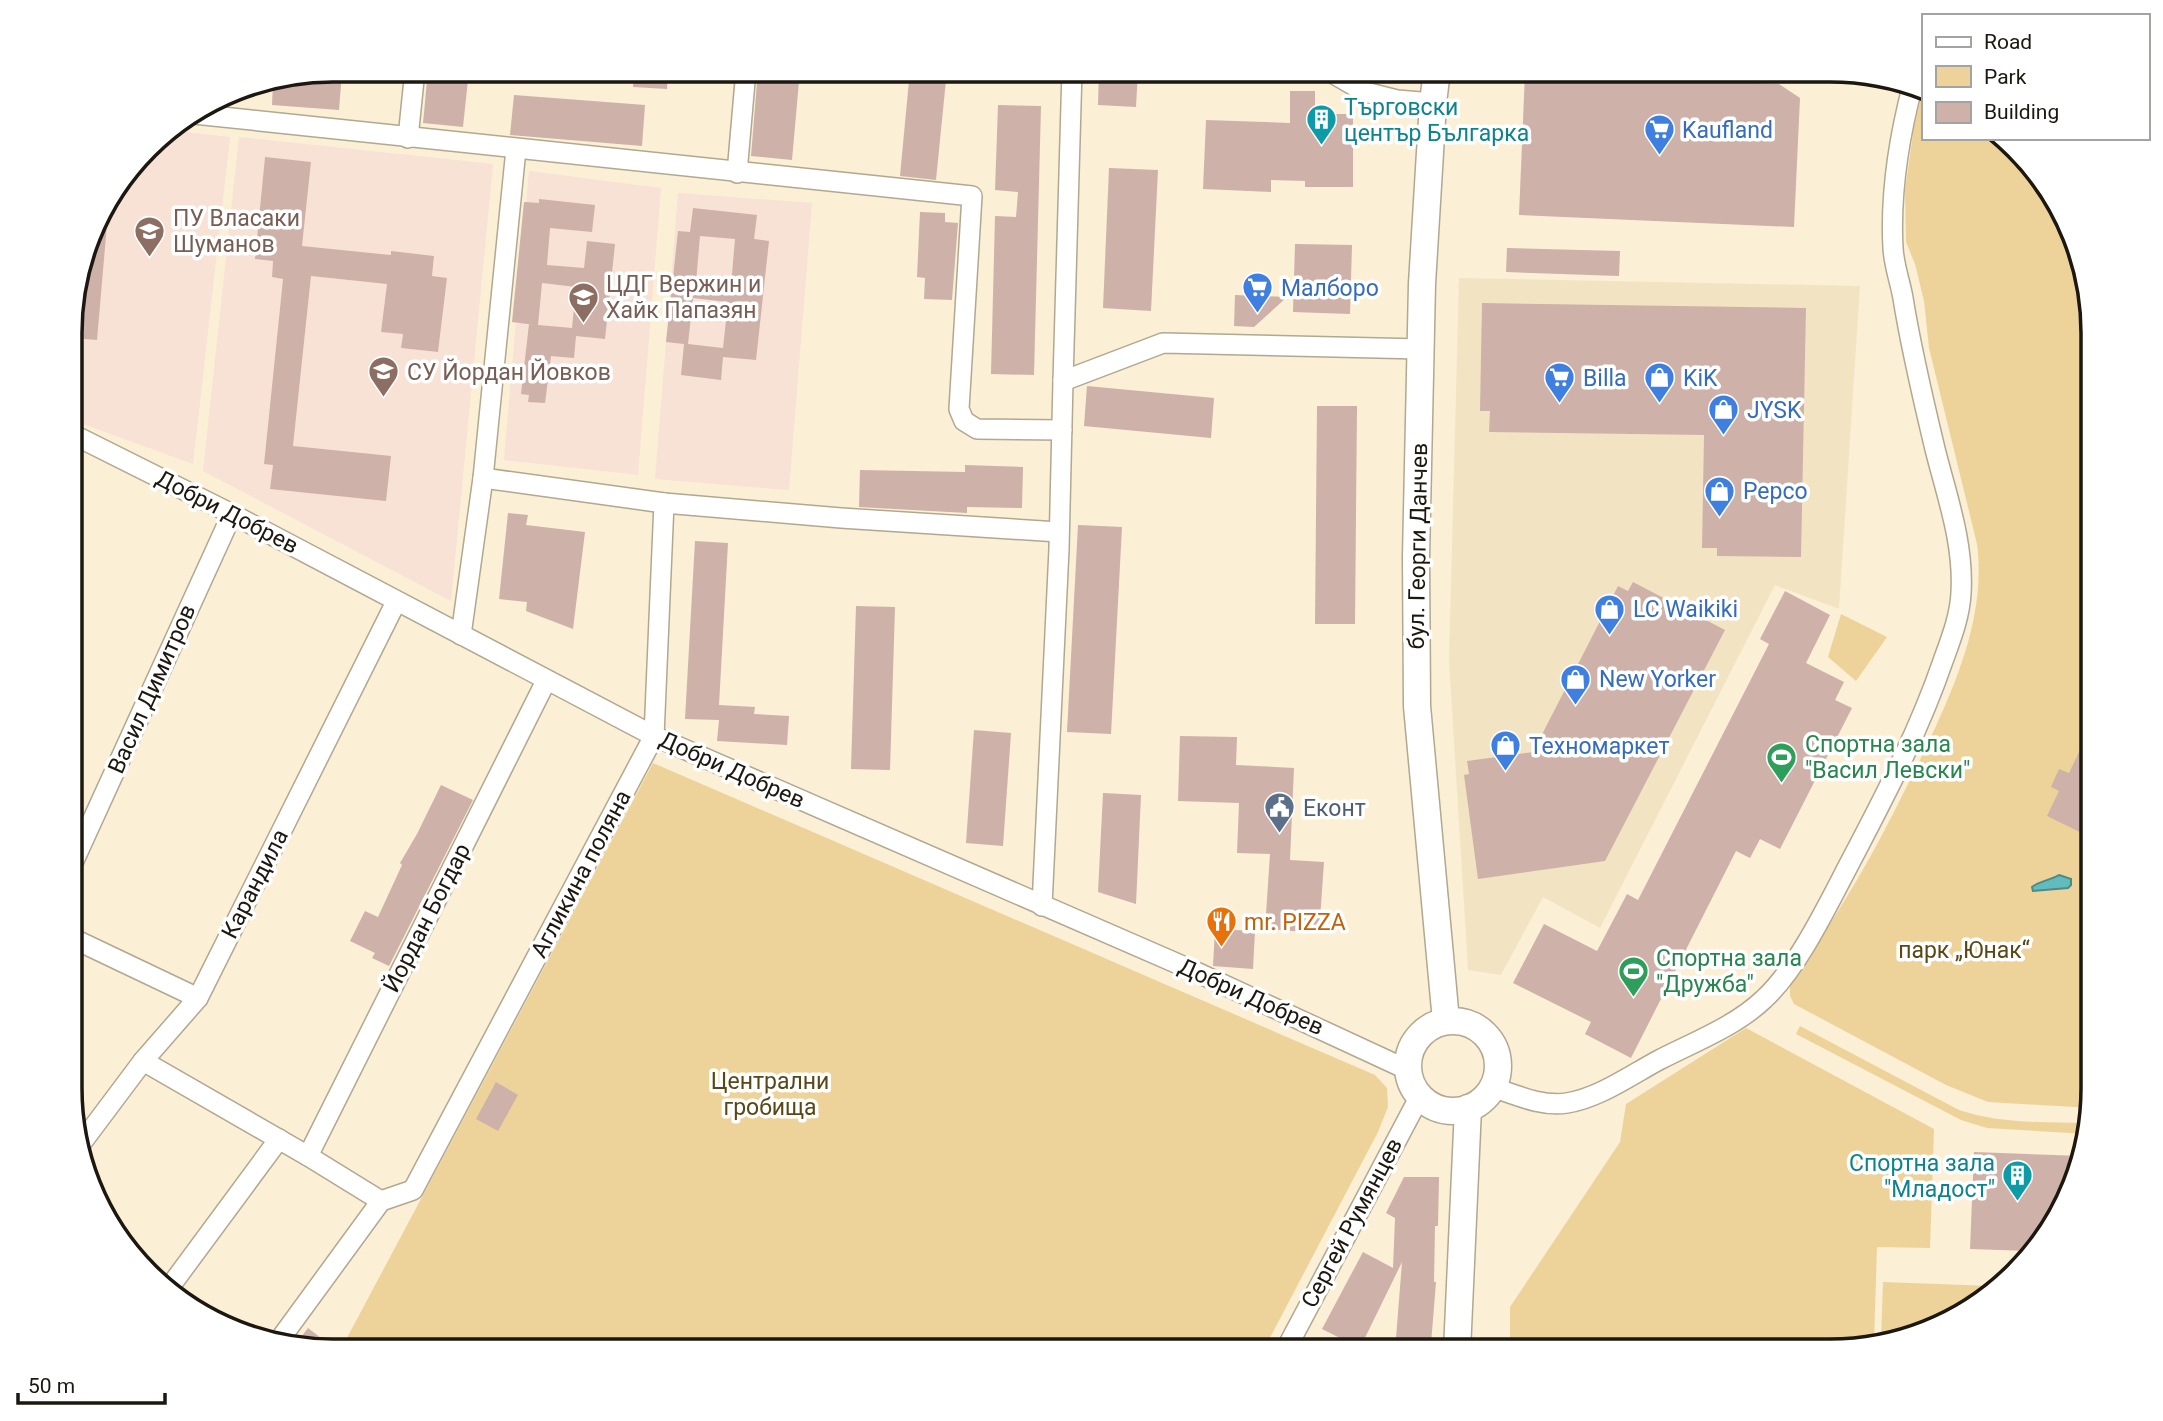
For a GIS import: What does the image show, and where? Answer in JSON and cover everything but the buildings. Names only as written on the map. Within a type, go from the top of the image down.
[{"type":"main road","name":"бул. Георги Данчев","points":[[1436,82],[1422,284],[1416,557],[1417,706],[1446,1021]]},
{"type":"main road","points":[[1446,1021],[1467,1023],[1480,1029],[1490,1040],[1498,1060],[1492,1087],[1479,1102],[1468,1108],[1446,1110],[1432,1105],[1420,1096],[1412,1084],[1408,1070],[1411,1050],[1427,1029],[1446,1021]]},
{"type":"main road","points":[[1458,1339],[1468,1108]]},
{"type":"street","points":[[408,138],[414,82]]},
{"type":"street","points":[[737,173],[745,82]]},
{"type":"street","points":[[1042,905],[1059,531],[1072,82]]},
{"type":"street","points":[[1348,82],[1365,92],[1397,100],[1433,103]]},
{"type":"street","points":[[1492,1087],[1537,1102],[1565,1104],[1578,1100],[1608,1088],[1745,1015],[1765,999],[1791,966],[1830,900],[1902,763],[1927,708],[1956,620],[1962,579],[1955,521],[1913,354],[1894,263],[1896,165],[1910,96]]},
{"type":"street","points":[[209,116],[972,197],[959,402],[961,415],[964,421],[976,429],[1062,430]]},
{"type":"street","points":[[461,635],[483,478],[516,149]]},
{"type":"street","points":[[1063,382],[1163,343],[1421,349]]},
{"type":"street","name":"Добри Добрев","points":[[82,439],[232,514],[654,736],[1192,970],[1408,1070]]},
{"type":"street","points":[[483,478],[664,503],[841,518],[1059,531]]},
{"type":"street","name":"Агликина поляна","points":[[381,1201],[413,1190],[654,736],[664,503]]},
{"type":"street","name":"Васил Димитров","points":[[82,843],[232,514]]},
{"type":"street","name":"Карандила","points":[[87,1136],[143,1061],[198,998],[396,602]]},
{"type":"street","name":"Йордан Богдар","points":[[308,1156],[545,681]]},
{"type":"street","points":[[82,943],[198,998]]},
{"type":"street","points":[[143,1061],[381,1201],[284,1334]]},
{"type":"street","name":"Сергей Румянцев","points":[[1291,1339],[1420,1096]]},
{"type":"street","points":[[174,1281],[279,1139]]},
{"type":"shaded area","name":"ПУ Власаки Шуманов","points":[[184,132],[230,137],[193,464],[82,424],[84,301],[101,237],[134,181],[156,156]]},
{"type":"shaded area","name":"СУ Йордан Йовков","points":[[239,137],[493,164],[451,601],[203,471]],"holes":[[[265,158],[311,162],[302,246],[384,254],[380,283],[311,276],[293,446],[270,488],[273,465],[264,463],[283,279],[272,277],[273,261],[255,259]],[[391,252],[434,256],[432,276],[447,278],[438,352],[401,348],[403,334],[381,331]]]},
{"type":"shaded area","name":"ЦДГ Вержин и Хайк Папазян","points":[[529,171],[661,188],[638,475],[504,460]]},
{"type":"shaded area","points":[[678,193],[812,203],[789,490],[655,479]]},
{"type":"shaded area","points":[[1459,278],[1860,286],[1839,609],[1775,585],[1600,928],[1543,897],[1501,975],[1468,970],[1449,660]]},
{"type":"green space","name":"парк „Юнак“","points":[[1920,99],[1922,140],[1989,140],[2007,156],[2029,181],[2055,222],[2072,269],[2079,301],[2080,1107],[1988,1102],[1946,1085],[1794,1004],[1790,996],[1790,982],[1866,865],[1931,737],[1964,656],[1977,601],[1977,544],[1929,348],[1924,301],[1915,264],[1906,242],[1905,190]]},
{"type":"green space","points":[[1841,614],[1887,637],[1856,681],[1828,657]]},
{"type":"green space","name":"Централни гробища","points":[[653,763],[1375,1075],[1387,1088],[1388,1107],[1378,1132],[1269,1339],[346,1339]]},
{"type":"green space","points":[[1800,1026],[1959,1110],[2007,1120],[2078,1123],[2076,1133],[1987,1128],[1961,1120],[1796,1034]]},
{"type":"green space","points":[[1746,1028],[1934,1129],[1930,1248],[1877,1247],[1874,1335],[1829,1339],[1510,1339],[1510,1307],[1620,1142],[1626,1104]]},
{"type":"green space","points":[[1883,1282],[1984,1286],[1926,1320],[1881,1333]]},
{"type":"water","points":[[2059,875],[2071,879],[2068,888],[2033,891],[2032,887],[2035,885]]},
{"type":"place","name":"Търговски център Българка","points":[[1321,147]]},
{"type":"place","name":"Kaufland","points":[[1659,157]]},
{"type":"place","name":"ПУ Власаки Шуманов","points":[[150,258]]},
{"type":"place","name":"Малборо","points":[[1258,315]]},
{"type":"place","name":"ЦДГ Вержин и Хайк Папазян","points":[[583,324]]},
{"type":"place","name":"СУ Йордан Йовков","points":[[384,399]]},
{"type":"place","name":"Billa","points":[[1560,405]]},
{"type":"place","name":"KiK","points":[[1660,405]]},
{"type":"place","name":"JYSK","points":[[1724,437]]},
{"type":"place","name":"Pepco","points":[[1720,518]]},
{"type":"place","name":"LC Waikiki","points":[[1610,636]]},
{"type":"place","name":"New Yorker","points":[[1576,706]]},
{"type":"place","name":"Техномаркет","points":[[1506,773]]},
{"type":"place","name":"Спортна зала \"Васил Левски\"","points":[[1782,784]]},
{"type":"place","name":"Еконт","points":[[1280,835]]},
{"type":"place","name":"mr. PIZZA","points":[[1221,949]]},
{"type":"place","name":"Спортна зала \"Дружба\"","points":[[1633,998]]},
{"type":"place","name":"Спортна зала \"Младост\"","points":[[2018,1203]]}]
